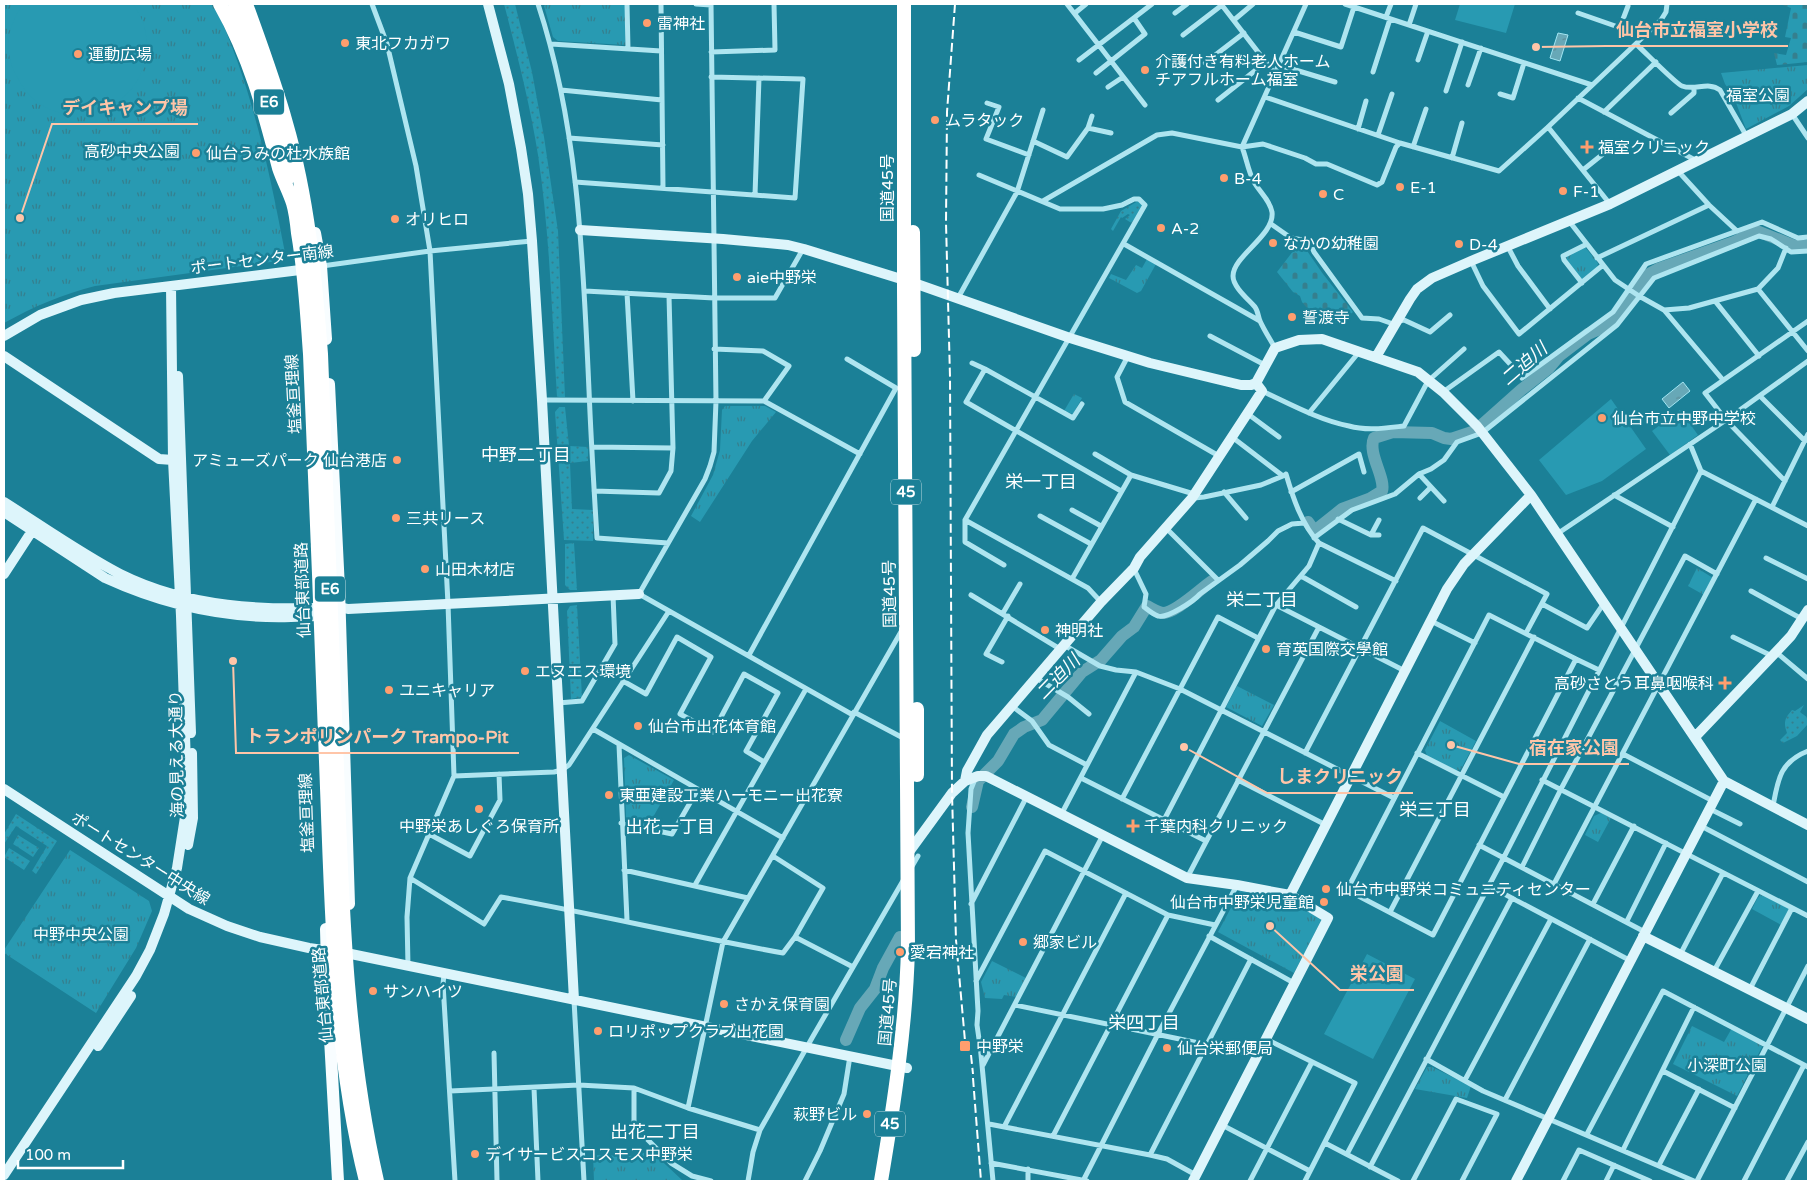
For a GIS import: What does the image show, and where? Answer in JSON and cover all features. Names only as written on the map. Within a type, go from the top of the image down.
[{"type":"highway","points":[[220,4],[235,31],[246,57],[270,128],[280,170],[293,204]]},
{"type":"highway","name":"仙台東部道路","points":[[233,4],[267,95],[276,128],[293,204],[305,286],[310,354],[330,851],[338,994],[351,1102],[366,1181]]},
{"type":"highway","name":"仙台東部道路","points":[[246,4],[287,125],[304,199],[316,286],[321,354],[345,940],[360,1092],[377,1181]]},
{"type":"highway","name":"国道45号","points":[[890,1181],[903,1067],[909,871],[918,839],[904,4]]},
{"type":"highway","name":"国道45号","points":[[881,1181],[903,1067],[917,980],[907,741],[909,281],[913,4]]},
{"type":"main road","name":"塩釜亘理線","points":[[233,4],[274,135],[298,249],[310,374],[328,1003],[338,1181]]},
{"type":"main road","points":[[252,4],[274,66],[304,181],[321,266],[343,610],[351,954],[359,1181]]},
{"type":"street","points":[[372,4],[387,44],[416,166],[430,251],[448,604],[454,776],[410,878],[407,917],[408,966]]},
{"type":"street","points":[[488,4],[509,84],[528,194],[532,241],[584,1181]]},
{"type":"street","points":[[538,4],[552,44],[575,182],[585,291],[597,538],[668,542]]},
{"type":"street","points":[[627,4],[628,49]]},
{"type":"street","points":[[661,4],[663,188]]},
{"type":"street","points":[[639,594],[705,479],[714,452],[716,401],[711,4],[696,4]]},
{"type":"street","points":[[711,52],[775,50],[774,4]]},
{"type":"street","points":[[1067,4],[1145,105]]},
{"type":"street","points":[[1075,13],[1086,4]]},
{"type":"street","points":[[1175,13],[1187,4]]},
{"type":"street","points":[[1182,35],[1222,4],[1275,74]]},
{"type":"street","points":[[1234,20],[1253,4]]},
{"type":"street","points":[[1275,348],[1260,321],[1257,309],[1234,281],[1233,275],[1240,262],[1271,224],[1272,212],[1266,198],[1258,190],[1252,178],[1242,147],[1306,4]]},
{"type":"street","points":[[1345,4],[1353,5],[1592,85]]},
{"type":"street","points":[[1373,72],[1390,4]]},
{"type":"street","points":[[1409,25],[1416,4]]},
{"type":"street","points":[[1265,96],[1400,143],[1499,171],[1636,44],[1666,12],[1667,4]]},
{"type":"street","points":[[1079,60],[1148,5]]},
{"type":"street","points":[[1294,32],[1341,47],[1353,5]]},
{"type":"street","points":[[1620,27],[1628,6]]},
{"type":"street","points":[[1578,13],[1644,36]]},
{"type":"street","points":[[1096,73],[1145,34],[1134,18]]},
{"type":"street","points":[[1418,60],[1428,31]]},
{"type":"street","points":[[1205,63],[1244,33]]},
{"type":"street","points":[[1446,91],[1462,42]]},
{"type":"street","points":[[552,44],[661,52]]},
{"type":"street","points":[[1636,44],[1681,86],[1694,88],[1708,86],[1720,90],[1747,137]]},
{"type":"street","points":[[1468,85],[1481,48]]},
{"type":"street","points":[[1218,100],[1266,62]]},
{"type":"street","points":[[1604,112],[1656,62]]},
{"type":"street","points":[[1500,94],[1513,98],[1524,63]]},
{"type":"street","points":[[1279,65],[1335,82]]},
{"type":"street","points":[[1108,87],[1124,76]]},
{"type":"street","points":[[575,182],[795,198],[803,79],[711,77]]},
{"type":"street","points":[[755,195],[759,78]]},
{"type":"street","points":[[1671,113],[1694,93],[1694,88]]},
{"type":"street","points":[[561,90],[662,100]]},
{"type":"street","points":[[1378,135],[1392,94]]},
{"type":"street","points":[[1578,98],[1697,161]]},
{"type":"street","points":[[1358,128],[1366,101]]},
{"type":"street","points":[[1376,357],[1417,289],[1441,273],[1610,204],[1792,114],[1808,101]]},
{"type":"street","points":[[987,103],[999,107],[986,139],[1029,155]]},
{"type":"street","points":[[1413,147],[1426,109]]},
{"type":"street","points":[[958,298],[1017,192],[1043,110]]},
{"type":"street","points":[[1792,114],[1808,138]]},
{"type":"street","points":[[1033,141],[1067,157],[1088,128],[1092,116]]},
{"type":"street","points":[[1452,158],[1462,123]]},
{"type":"street","points":[[1548,127],[1610,204]]},
{"type":"street","points":[[1088,128],[1111,133]]},
{"type":"street","points":[[1043,201],[1157,135],[1172,133],[1242,147],[1262,144],[1305,158],[1316,164],[1327,164],[1377,185],[1382,182],[1396,147],[1400,143]]},
{"type":"street","points":[[569,138],[663,145]]},
{"type":"street","points":[[1583,170],[1608,150]]},
{"type":"street","points":[[1678,171],[1737,231]]},
{"type":"street","points":[[979,175],[1060,209],[1103,209],[1122,205],[1134,199],[1146,205],[965,520],[965,542],[1004,566]]},
{"type":"street","points":[[1597,258],[1709,204]]},
{"type":"street","points":[[1568,221],[1615,280],[1638,296],[1664,310],[1723,380]]},
{"type":"street","points":[[1522,378],[1613,312],[1646,264],[1762,222],[1798,238],[1808,238]]},
{"type":"street","points":[[1271,224],[1291,238],[1309,241],[1314,252],[1362,318],[1379,318],[1397,323],[1404,320],[1430,332],[1450,315]]},
{"type":"street","points":[[580,230],[714,238],[804,248],[909,281],[1070,338],[1128,356],[1241,385],[1259,387],[1309,412],[1350,426],[1374,429],[1404,426],[1428,380],[1464,349]]},
{"type":"street","points":[[1314,538],[1338,518],[1352,510],[1396,494],[1419,474],[1431,470],[1444,460],[1457,442],[1480,430],[1617,325],[1654,278],[1760,236],[1771,239],[1791,252],[1808,252]]},
{"type":"street","name":"ポートセンター南線","points":[[4,336],[40,315],[81,300],[114,293],[300,270],[430,251],[532,241]]},
{"type":"street","points":[[1124,244],[1260,321]]},
{"type":"street","points":[[1582,283],[1563,256],[1587,244]]},
{"type":"street","points":[[1508,247],[1518,266],[1550,309]]},
{"type":"street","points":[[585,291],[714,298],[775,298],[804,248]]},
{"type":"street","points":[[1664,310],[1689,308],[1758,289],[1778,268],[1786,248]]},
{"type":"street","points":[[1470,261],[1483,286],[1520,334],[1603,265]]},
{"type":"street","points":[[171,286],[173,460],[183,601]]},
{"type":"street","points":[[1758,289],[1808,351]]},
{"type":"street","points":[[627,293],[632,401]]},
{"type":"street","points":[[594,491],[659,493],[671,471],[673,448],[669,296]]},
{"type":"street","points":[[1715,301],[1759,356]]},
{"type":"street","name":"海の見える大通り","points":[[8,1181],[140,981],[156,953],[183,869],[193,818],[183,601],[177,342],[172,307]]},
{"type":"street","points":[[1785,481],[1726,420],[1705,393],[1808,321]]},
{"type":"street","points":[[1210,336],[1265,366]]},
{"type":"street","points":[[965,781],[967,771],[987,735],[1101,602],[1134,568],[1140,557],[1193,496],[1248,414],[1265,366],[1275,348],[1299,340],[1322,339],[1418,372],[1442,392],[1480,430],[1531,495],[1724,781],[1808,825]]},
{"type":"street","points":[[714,349],[763,351],[789,366],[764,401]]},
{"type":"street","points":[[1309,412],[1359,352]]},
{"type":"street","points":[[1442,392],[1499,352],[1511,365]]},
{"type":"street","points":[[4,356],[159,459],[173,460]]},
{"type":"street","points":[[1128,356],[1117,377],[1125,402],[1219,456]]},
{"type":"street","points":[[749,655],[896,388],[847,359]]},
{"type":"street","points":[[1557,534],[1808,362]]},
{"type":"street","points":[[972,363],[985,368],[1073,418],[1082,404]]},
{"type":"street","points":[[985,368],[966,402],[1121,491]]},
{"type":"street","points":[[1760,396],[1805,441]]},
{"type":"street","points":[[542,400],[764,401],[860,454]]},
{"type":"street","points":[[1248,414],[1279,436]]},
{"type":"street","points":[[1772,508],[1808,434]]},
{"type":"street","points":[[1232,437],[1283,476]]},
{"type":"street","points":[[1690,444],[1701,471],[1808,526]]},
{"type":"street","points":[[592,447],[673,448]]},
{"type":"street","points":[[1095,454],[1131,474],[1193,496],[1204,497],[1261,485],[1286,474],[1291,492],[1304,523],[1319,543],[1396,581]]},
{"type":"street","points":[[1291,492],[1359,454],[1364,472]]},
{"type":"street","points":[[1346,1154],[1503,858],[1701,471]]},
{"type":"street","points":[[1072,580],[1131,474]]},
{"type":"street","points":[[1419,474],[1444,501]]},
{"type":"street","points":[[1420,498],[1431,487]]},
{"type":"street","points":[[1224,492],[1246,518]]},
{"type":"street","points":[[1290,895],[1454,577],[1531,495]]},
{"type":"street","points":[[1614,495],[1673,527]]},
{"type":"street","points":[[1554,884],[1756,499]]},
{"type":"street","points":[[4,502],[120,574],[183,601]]},
{"type":"street","points":[[1072,510],[1101,526]]},
{"type":"street","points":[[4,512],[105,578],[123,586],[234,615],[265,618],[343,610],[639,594],[749,655],[806,690],[907,741]]},
{"type":"street","points":[[1040,516],[1091,544]]},
{"type":"street","points":[[1338,518],[1371,535],[1380,535]]},
{"type":"street","points":[[965,520],[1088,588],[1101,602]]},
{"type":"street","points":[[1371,535],[1379,520]]},
{"type":"street","points":[[1134,568],[1146,594],[1147,609],[1158,616],[1167,616],[1196,599],[1218,580],[1240,565],[1278,531],[1292,524],[1304,523]]},
{"type":"street","points":[[1166,528],[1218,580]]},
{"type":"street","points":[[1305,753],[1423,528],[1547,594],[1526,633]]},
{"type":"street","points":[[4,574],[32,531]]},
{"type":"street","points":[[1164,820],[1276,605],[1309,566],[1319,543]]},
{"type":"street","points":[[1522,868],[1560,789],[1685,556],[1717,574]]},
{"type":"street","points":[[1766,558],[1808,579]]},
{"type":"street","points":[[1301,576],[1356,607]]},
{"type":"street","points":[[1002,662],[986,654],[1020,584]]},
{"type":"street","points":[[1695,737],[1791,636],[1807,614],[1751,591]]},
{"type":"street","points":[[558,704],[582,701],[615,644],[613,595]]},
{"type":"street","points":[[971,595],[1062,647],[1100,666],[1136,672],[1180,690],[1394,798]]},
{"type":"street","points":[[1542,604],[1587,628],[1604,603]]},
{"type":"street","points":[[1276,605],[1405,671]]},
{"type":"street","points":[[454,776],[562,770],[569,765],[669,610]]},
{"type":"street","points":[[1576,658],[1433,935],[1348,890],[1490,615],[1576,658],[1599,670]]},
{"type":"street","points":[[1122,799],[1218,617],[1258,638]]},
{"type":"street","points":[[688,1108],[723,942],[907,620]]},
{"type":"street","points":[[1430,621],[1475,643]]},
{"type":"street","points":[[1187,878],[1319,627]]},
{"type":"street","points":[[623,681],[646,694],[677,637],[711,656],[680,714],[713,732],[744,674],[778,694],[746,751],[764,762]]},
{"type":"street","points":[[1390,912],[1534,637]]},
{"type":"street","points":[[1733,637],[1774,654],[1808,679]]},
{"type":"street","points":[[1062,813],[1136,672]]},
{"type":"street","points":[[1036,678],[1068,697],[1089,714]]},
{"type":"street","points":[[695,886],[806,690]]},
{"type":"street","points":[[1012,706],[1033,723],[1049,746],[1087,765]]},
{"type":"street","points":[[593,729],[784,838]]},
{"type":"street","points":[[620,744],[626,920]]},
{"type":"street","points":[[1774,806],[1778,780],[1784,767],[1795,756],[1808,751]]},
{"type":"street","points":[[1417,754],[1504,797]]},
{"type":"street","points":[[1623,754],[1712,805],[1740,824]]},
{"type":"street","points":[[429,834],[470,856],[500,800],[499,774]]},
{"type":"street","points":[[918,839],[952,794],[965,781],[980,776],[1062,813],[1187,878],[1290,895],[1328,918],[1194,1178],[1167,1160],[1150,1155],[988,1124]]},
{"type":"street","points":[[980,776],[971,790],[968,833],[978,1011],[977,1025],[983,1065],[993,1181]]},
{"type":"street","points":[[1081,778],[1206,841]]},
{"type":"street","points":[[1238,780],[1326,826]]},
{"type":"street","points":[[1542,780],[1808,916]]},
{"type":"street","points":[[1516,1181],[1724,781]]},
{"type":"street","name":"ポートセンター中央線","points":[[4,789],[172,899],[208,918],[243,932],[327,952],[351,954],[903,1067]]},
{"type":"street","points":[[622,823],[672,834],[698,789]]},
{"type":"street","points":[[971,905],[1027,796]]},
{"type":"street","points":[[1593,904],[1634,826]]},
{"type":"street","points":[[1700,826],[1808,882]]},
{"type":"street","points":[[983,1065],[1103,835]]},
{"type":"street","points":[[1627,921],[1666,843]]},
{"type":"street","points":[[1479,845],[1627,921],[1644,934],[1808,1019]]},
{"type":"street","points":[[976,981],[1045,851],[1168,915],[1214,926]]},
{"type":"street","points":[[410,878],[484,924],[501,897],[626,920],[723,942],[783,953],[795,937],[823,888],[773,856]]},
{"type":"street","points":[[624,870],[748,898]]},
{"type":"street","points":[[748,1181],[753,1152],[760,1130],[806,1047],[909,871]]},
{"type":"street","points":[[1680,953],[1722,873]]},
{"type":"street","points":[[991,1163],[1085,1181],[1158,1034],[1237,885]]},
{"type":"street","points":[[1487,887],[1512,898],[1631,961]]},
{"type":"street","points":[[1714,971],[1758,891]]},
{"type":"street","points":[[1004,1127],[1126,894]]},
{"type":"street","points":[[1370,1167],[1512,898]]},
{"type":"street","points":[[4,1175],[136,976],[150,950],[172,899]]},
{"type":"street","points":[[1750,989],[1792,908]]},
{"type":"street","points":[[1053,1136],[1168,915]]},
{"type":"street","points":[[1465,1080],[1551,919]]},
{"type":"street","points":[[1209,936],[1295,983]]},
{"type":"street","points":[[795,937],[853,967]]},
{"type":"street","points":[[1505,1100],[1590,940]]},
{"type":"street","points":[[1150,1155],[1251,959]]},
{"type":"street","points":[[1426,1059],[1483,1091],[1696,1181],[1808,966]]},
{"type":"street","points":[[444,974],[442,984],[455,1181]]},
{"type":"street","points":[[1587,1134],[1663,991],[1806,1066],[1744,1181]]},
{"type":"street","points":[[1015,1005],[1258,1055]]},
{"type":"street","points":[[1623,1150],[1694,1007]]},
{"type":"street","points":[[1266,1039],[1355,1083],[1304,1181]]},
{"type":"street","points":[[494,1054],[497,1181]]},
{"type":"street","points":[[805,1181],[844,1094],[850,1056]]},
{"type":"street","points":[[1250,1181],[1312,1062]]},
{"type":"street","points":[[1663,1071],[1735,1108]]},
{"type":"street","points":[[450,1091],[579,1085],[634,1088],[688,1108],[760,1130]]},
{"type":"street","points":[[534,1088],[538,1181]]},
{"type":"street","points":[[634,1088],[634,1126],[671,1164],[700,1180],[711,1181]]},
{"type":"street","points":[[1659,1165],[1699,1089]]},
{"type":"street","points":[[1413,1181],[1456,1099],[1497,1114],[1462,1181]]},
{"type":"street","points":[[1222,1125],[1310,1171]]},
{"type":"street","points":[[1788,1181],[1808,1142]]},
{"type":"street","points":[[1325,1143],[1398,1181]]},
{"type":"street","points":[[1563,1181],[1579,1150],[1650,1181]]},
{"type":"street","points":[[1606,1181],[1614,1165]]},
{"type":"street","points":[[1028,1169],[1028,1181]]},
{"type":"green space","name":"高砂中央公園","points":[[4,4],[214,4],[249,95],[265,158],[285,253],[278,261],[95,286],[48,302],[4,323]]},
{"type":"green space","name":"運動広場","points":[[23,4],[133,4],[144,24],[146,54],[142,72],[133,87],[121,99],[107,108],[91,113],[74,115],[56,112],[32,98],[18,79],[9,55],[11,26]]},
{"type":"green space","points":[[504,4],[515,4],[532,72],[544,137],[558,231],[565,397],[557,397],[548,246],[538,155],[527,98]]},
{"type":"green space","points":[[546,4],[626,4],[625,45],[558,41],[553,37],[544,6]]},
{"type":"green space","points":[[1460,4],[1515,4],[1506,33],[1455,20]]},
{"type":"green space","points":[[1780,4],[1808,4],[1808,62],[1777,65],[1774,53],[1786,55],[1791,38],[1785,37],[1791,8]]},
{"type":"green space","name":"福室公園","points":[[1808,65],[1808,89],[1789,106],[1746,129],[1733,95],[1725,84],[1721,73]]},
{"type":"green space","points":[[1138,201],[1143,205],[1133,224],[1125,219],[1130,215],[1128,214],[1121,217],[1113,231],[1111,229],[1121,211]]},
{"type":"green space","points":[[1303,245],[1353,312],[1342,321],[1334,323],[1324,320],[1318,322],[1302,302],[1300,296],[1293,292],[1277,272],[1297,246]]},
{"type":"green space","points":[[1585,247],[1598,263],[1597,269],[1582,281],[1565,257]]},
{"type":"green space","points":[[1147,259],[1156,264],[1141,291],[1137,293],[1109,278],[1111,274],[1126,280],[1136,265],[1142,268]]},
{"type":"green space","points":[[1074,394],[1082,398],[1073,414],[1064,411]]},
{"type":"green space","points":[[1611,399],[1646,449],[1602,481],[1566,495],[1539,460]]},
{"type":"green space","points":[[725,406],[765,406],[776,412],[752,441],[700,522],[691,516],[713,475],[720,450],[722,410]]},
{"type":"green space","points":[[559,407],[565,407],[569,446],[588,447],[588,461],[570,463],[572,509],[593,510],[593,541],[564,540],[555,412]]},
{"type":"green space","points":[[1680,410],[1698,435],[1670,455],[1652,431]]},
{"type":"green space","points":[[574,543],[577,590],[570,590],[565,585],[565,544]]},
{"type":"green space","points":[[1697,568],[1713,578],[1704,595],[1688,586]]},
{"type":"green space","points":[[577,605],[582,697],[571,699],[567,611],[570,606]]},
{"type":"green space","points":[[1237,686],[1274,705],[1262,726],[1226,707]]},
{"type":"green space","points":[[1804,705],[1800,712],[1808,718],[1808,724],[1797,736],[1783,743],[1780,740],[1787,733],[1785,726],[1786,718],[1792,710],[1795,711]]},
{"type":"green space","points":[[1440,721],[1476,741],[1461,769],[1456,771],[1427,756],[1425,750]]},
{"type":"green space","points":[[629,755],[674,780],[648,826],[631,823],[626,817],[624,758]]},
{"type":"green space","points":[[1601,813],[1611,818],[1598,842],[1585,835],[1594,816]]},
{"type":"green space","points":[[16,814],[57,841],[36,874],[32,871],[47,846],[16,826],[4,844],[4,834]]},
{"type":"green space","points":[[18,835],[39,848],[33,857],[13,844]]},
{"type":"green space","points":[[9,848],[30,861],[24,870],[4,857]]},
{"type":"green space","name":"中野中央公園","points":[[70,850],[149,901],[152,911],[136,948],[96,1013],[4,953],[4,950]]},
{"type":"green space","points":[[1240,891],[1287,899],[1322,919],[1294,973],[1218,932]]},
{"type":"green space","points":[[1762,893],[1791,910],[1783,926],[1752,909]]},
{"type":"green space","points":[[1367,954],[1415,979],[1373,1059],[1324,1034]]},
{"type":"green space","points":[[992,961],[1026,978],[1017,997],[1004,995],[1002,999],[985,998],[981,982]]},
{"type":"green space","name":"小深町公園","points":[[1692,1026],[1724,1042],[1732,1028],[1763,1045],[1737,1096],[1673,1064]]},
{"type":"green space","points":[[1427,1067],[1432,1067],[1471,1086],[1467,1098],[1415,1089]]},
{"type":"green space","points":[[650,1150],[682,1180],[594,1181],[593,1155],[637,1156]]},
{"type":"water","points":[[1558,33],[1568,35],[1560,61],[1550,58]]},
{"type":"water","points":[[1683,382],[1690,391],[1669,408],[1662,399]]},
{"type":"waterway","name":"二迫川","points":[[1308,522],[1313,529],[1317,529],[1342,509],[1369,499],[1382,491],[1383,486],[1373,451],[1372,444],[1374,438],[1393,432],[1432,433],[1451,439],[1475,431],[1549,368],[1559,356],[1588,334],[1609,325],[1647,275],[1658,269],[1734,242],[1757,231],[1795,246],[1808,246]]},
{"type":"waterway","name":"二迫川","points":[[972,807],[978,781],[998,761],[1014,734],[1024,727],[1042,720],[1082,672],[1101,660],[1122,636],[1134,627],[1147,606],[1160,613],[1167,612],[1181,605],[1212,581]]},
{"type":"waterway","name":"二迫川","points":[[846,1040],[860,1008],[875,989],[883,968],[900,937]]},
{"type":"railway","points":[[955,4],[947,112],[946,223],[950,377],[952,793],[956,940],[965,1041]]},
{"type":"railway","points":[[971,1055],[973,1074]]},
{"type":"railway","points":[[973,1078],[981,1181]]},
{"type":"place","name":"雷神社","points":[[647,23]]},
{"type":"place","name":"東北フカガワ","points":[[345,43]]},
{"type":"place","name":"仙台市立福室小学校","points":[[1536,47]]},
{"type":"place","name":"運動広場","points":[[78,54]]},
{"type":"place","name":"介護付き有料老人ホーム チアフルホーム福室","points":[[1145,70]]},
{"type":"place","name":"ムラタック","points":[[935,120]]},
{"type":"place","name":"福室クリニック","points":[[1587,147]]},
{"type":"place","name":"仙台うみの杜水族館","points":[[196,153]]},
{"type":"place","name":"B-4","points":[[1224,178]]},
{"type":"place","name":"E-1","points":[[1400,187]]},
{"type":"place","name":"F-1","points":[[1563,191]]},
{"type":"place","name":"C","points":[[1323,194]]},
{"type":"place","name":"デイキャンプ場","points":[[20,218]]},
{"type":"place","name":"オリヒロ","points":[[395,219]]},
{"type":"place","name":"A-2","points":[[1161,228]]},
{"type":"place","name":"なかの幼稚園","points":[[1273,243]]},
{"type":"place","name":"D-4","points":[[1459,244]]},
{"type":"place","name":"aie中野栄","points":[[737,277]]},
{"type":"place","name":"誓渡寺","points":[[1292,317]]},
{"type":"place","name":"仙台市立中野中学校","points":[[1602,418]]},
{"type":"place","name":"アミューズパーク 仙台港店","points":[[397,460]]},
{"type":"place","name":"三共リース","points":[[396,518]]},
{"type":"place","name":"山田木材店","points":[[425,569]]},
{"type":"place","name":"神明社","points":[[1045,630]]},
{"type":"place","name":"育英国際交學館","points":[[1266,649]]},
{"type":"place","name":"トランポリンパーク Trampo-Pit","points":[[233,661]]},
{"type":"place","name":"エヌエス環境","points":[[525,671]]},
{"type":"place","name":"高砂さとう耳鼻咽喉科","points":[[1725,683]]},
{"type":"place","name":"ユニキャリア","points":[[389,690]]},
{"type":"place","name":"仙台市出花体育館","points":[[638,726]]},
{"type":"place","name":"宿在家公園","points":[[1451,745]]},
{"type":"place","name":"しまクリニック","points":[[1184,747]]},
{"type":"place","name":"東亜建設工業ハーモニー出花寮","points":[[609,795]]},
{"type":"place","name":"中野栄あしぐろ保育所","points":[[479,809]]},
{"type":"place","name":"千葉内科クリニック","points":[[1133,826]]},
{"type":"place","name":"仙台市中野栄コミュニティセンター","points":[[1326,889]]},
{"type":"place","name":"仙台市中野栄児童館","points":[[1324,902]]},
{"type":"place","name":"栄公園","points":[[1270,926]]},
{"type":"place","name":"郷家ビル","points":[[1023,942]]},
{"type":"place","name":"愛宕神社","points":[[900,952]]},
{"type":"place","name":"サンハイツ","points":[[373,991]]},
{"type":"place","name":"さかえ保育園","points":[[724,1004]]},
{"type":"place","name":"ロリポップクラブ出花園","points":[[598,1031]]},
{"type":"place","name":"中野栄","points":[[965,1046]]},
{"type":"place","name":"仙台栄郵便局","points":[[1167,1048]]},
{"type":"place","name":"萩野ビル","points":[[867,1114]]},
{"type":"place","name":"デイサービスコスモス中野栄","points":[[475,1154]]},
{"type":"district","name":"中野二丁目","points":[[526,455]]},
{"type":"district","name":"栄一丁目","points":[[1041,482]]},
{"type":"district","name":"栄二丁目","points":[[1262,600]]},
{"type":"district","name":"栄三丁目","points":[[1435,810]]},
{"type":"district","name":"出花一丁目","points":[[670,827]]},
{"type":"district","name":"栄四丁目","points":[[1144,1023]]},
{"type":"district","name":"出花二丁目","points":[[655,1132]]}]
